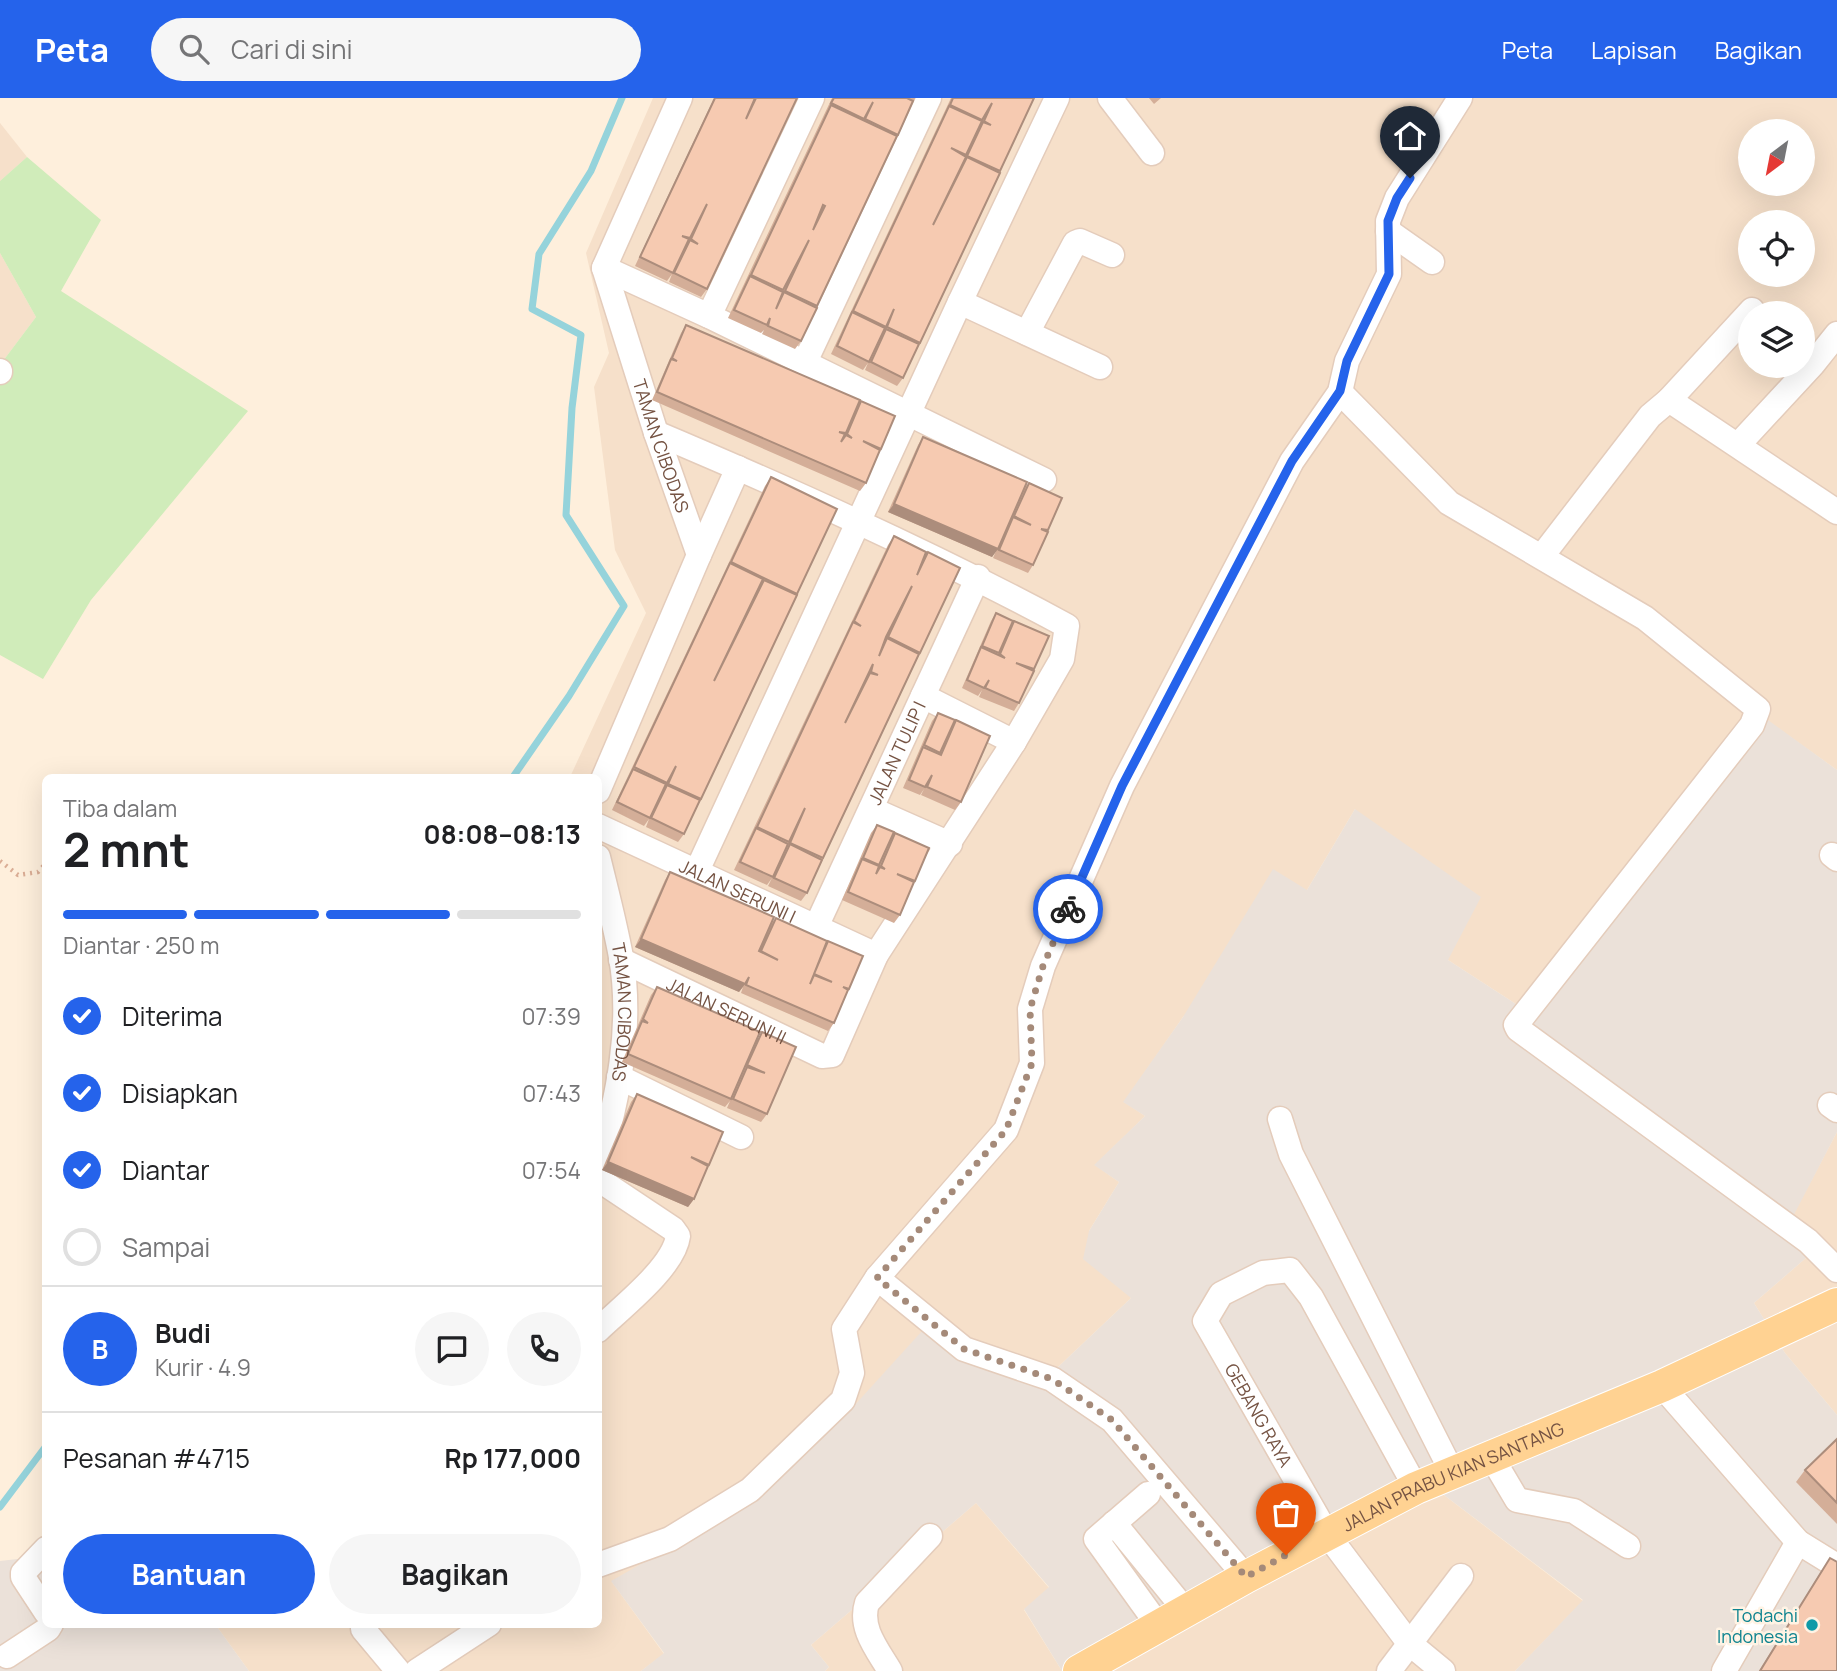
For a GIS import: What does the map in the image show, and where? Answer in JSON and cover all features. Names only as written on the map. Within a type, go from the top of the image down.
[{"type":"main road","name":"JALAN PRABU KIAN SANTANG","points":[[1079,1671],[1246,1577],[1416,1488],[1662,1386],[1837,1304]]},
{"type":"street","points":[[680,98],[604,268],[805,362],[1044,480]]},
{"type":"street","points":[[709,316],[812,98]]},
{"type":"street","points":[[805,362],[929,98]]},
{"type":"street","points":[[696,873],[1057,98]]},
{"type":"street","points":[[1110,98],[1152,153]]},
{"type":"street","points":[[602,1564],[670,1539],[750,1490],[843,1400],[852,1373],[844,1329],[877,1278],[1006,1130],[1032,1063],[1030,1009],[1043,966],[1122,786],[1292,461],[1340,391],[1347,361],[1389,274],[1388,221],[1397,198],[1461,98]]},
{"type":"street","points":[[1388,231],[1432,262]]},
{"type":"street","points":[[1027,333],[1075,243],[1080,241],[1112,255]]},
{"type":"street","name":"TAMAN CIBODAS","points":[[604,268],[656,433],[699,555]]},
{"type":"street","points":[[960,302],[1100,367]]},
{"type":"street","points":[[1542,556],[1650,416],[1669,400],[1738,325]]},
{"type":"street","points":[[1738,445],[1837,334]]},
{"type":"street","points":[[1340,391],[1449,503],[1645,618],[1758,709],[1752,725],[1516,1025],[1808,1241],[1837,1270]]},
{"type":"street","points":[[1669,400],[1837,512]]},
{"type":"street","points":[[656,433],[978,578],[1067,626],[1062,659],[1014,742],[876,955]]},
{"type":"street","points":[[602,782],[738,468]]},
{"type":"street","name":"JALAN TULIP I","points":[[816,927],[978,578]]},
{"type":"street","points":[[923,696],[1014,742]]},
{"type":"street","points":[[871,809],[950,844]]},
{"type":"street","name":"JALAN SERUNI I","points":[[602,828],[876,955]]},
{"type":"street","name":"TAMAN CIBODAS","points":[[602,875],[621,960],[625,1023],[619,1077],[602,1153]]},
{"type":"street","name":"JALAN SERUNI II","points":[[621,960],[822,1055],[832,1055],[876,955]]},
{"type":"street","points":[[619,1077],[741,1137]]},
{"type":"street","points":[[1280,1119],[1291,1154],[1452,1472]]},
{"type":"street","points":[[602,1182],[673,1229],[678,1236],[677,1246],[668,1263],[602,1326]]},
{"type":"street","name":"GEBANG RAYA","points":[[1416,1488],[1311,1297],[1290,1270],[1264,1273],[1221,1294],[1205,1321],[1327,1534],[1409,1643],[1443,1671]]},
{"type":"street","points":[[877,1278],[964,1349],[1052,1379],[1112,1420],[1246,1577]]},
{"type":"street","points":[[1662,1386],[1798,1542],[1837,1566]]},
{"type":"street","points":[[1492,1456],[1517,1500],[1574,1511],[1628,1546]]},
{"type":"street","points":[[1148,1494],[1096,1539],[1172,1618]]},
{"type":"street","points":[[890,1671],[870,1638],[863,1617],[867,1603],[930,1535]]},
{"type":"street","points":[[1724,1671],[1798,1542]]},
{"type":"street","points":[[42,1554],[23,1575],[42,1606]]},
{"type":"street","points":[[1389,1671],[1461,1576]]},
{"type":"street","points":[[7,1656],[49,1628]]},
{"type":"street","points":[[430,1668],[484,1628]]},
{"type":"street","points":[[363,1629],[398,1671]]},
{"type":"path","points":[[0,861],[18,875],[38,872],[42,868]]},
{"type":"shaded area","points":[[653,98],[1837,98],[1837,770],[1757,713],[1519,1006],[1448,960],[1355,809],[1307,890],[1183,1017],[1124,1102],[1145,1116],[1095,1165],[1119,1182],[1089,1231],[1131,1298],[1058,1367],[989,1358],[842,1419],[756,1499],[612,1582],[664,1654],[641,1671],[249,1671],[218,1628],[602,1628],[602,774],[571,774],[646,613],[615,550],[594,387],[609,353],[586,253]]},
{"type":"shaded area","points":[[0,123],[27,157],[0,181]]},
{"type":"shaded area","points":[[0,253],[36,317],[0,365]]},
{"type":"shaded area","points":[[1757,712],[1837,770],[1837,1132],[1786,1230],[1814,1251],[1754,1303],[1785,1353],[1837,1415],[1837,1671],[1515,1671],[1583,1600],[1440,1492],[1105,1671],[1062,1671],[1024,1609],[1049,1587],[976,1503],[811,1645],[829,1667],[825,1671],[641,1671],[664,1653],[611,1581],[756,1499],[842,1419],[933,1319],[989,1358],[1058,1367],[1131,1298],[1083,1259],[1089,1231],[1119,1182],[1094,1165],[1145,1116],[1123,1102],[1183,1017],[1273,869],[1307,890],[1355,809],[1481,897],[1448,960],[1519,1006]]},
{"type":"shaded area","points":[[1837,1132],[1837,1415],[1785,1353],[1754,1303],[1814,1251],[1785,1230]]},
{"type":"shaded area","points":[[1440,1492],[1583,1601],[1515,1671],[1105,1671]]},
{"type":"shaded area","points":[[976,1503],[1049,1588],[1024,1610],[1062,1671],[825,1671],[829,1667],[811,1645]]},
{"type":"shaded area","points":[[35,1557],[42,1567],[42,1628],[218,1628],[249,1671],[0,1671],[0,1561]]},
{"type":"green space","points":[[27,157],[101,220],[61,291],[248,411],[91,600],[43,679],[0,655],[0,365],[36,317],[0,253],[0,181]]},
{"type":"building","points":[[715,98],[755,98],[746,119],[756,98],[797,98],[707,289],[674,273],[690,240],[698,244],[691,239],[707,204],[690,238],[682,236],[689,239],[673,273],[640,257]]},
{"type":"building","points":[[834,98],[907,98],[913,101],[898,135],[865,119],[873,102],[864,119],[831,103]]},
{"type":"building","points":[[953,98],[1034,98],[1000,171],[967,156],[983,122],[991,125],[984,121],[992,103],[982,120],[950,105]]},
{"type":"building","points":[[831,105],[897,136],[817,306],[785,291],[809,240],[783,290],[751,275]]},
{"type":"building","points":[[949,106],[982,121],[966,155],[951,148],[966,157],[933,225],[967,157],[1000,173],[920,343],[887,327],[894,309],[886,327],[853,311]]},
{"type":"building","points":[[750,276],[783,292],[776,309],[784,292],[817,308],[801,341],[768,326],[770,318],[767,325],[734,310]]},
{"type":"building","points":[[852,312],[885,328],[869,362],[837,346]]},
{"type":"building","points":[[686,325],[860,400],[846,433],[839,432],[845,434],[841,442],[846,435],[852,438],[847,434],[861,401],[895,416],[881,449],[863,441],[880,450],[866,483],[657,392],[671,359],[677,361],[672,358]]},
{"type":"building","points":[[886,329],[919,344],[903,378],[871,362]]},
{"type":"building","points":[[923,437],[1027,482],[998,549],[894,504]]},
{"type":"building","points":[[771,477],[837,509],[797,594],[731,562]]},
{"type":"building","points":[[1029,483],[1062,498],[1048,530],[1041,529],[1048,532],[1033,565],[999,550],[1013,517],[1031,525],[1014,516]]},
{"type":"building","points":[[894,536],[926,552],[917,575],[928,552],[960,568],[920,653],[888,637],[912,586],[886,637],[879,656],[887,638],[919,654],[823,858],[790,843],[805,808],[789,842],[757,827],[853,622],[861,626],[854,621]],"holes":[[[873,664],[871,672],[878,675],[870,673],[845,723]]]},
{"type":"building","points":[[730,563],[763,579],[714,681],[764,580],[797,595],[701,799],[668,784],[676,766],[667,783],[634,767]]},
{"type":"building","points":[[996,613],[1013,621],[999,653],[982,646]]},
{"type":"building","points":[[1014,621],[1049,636],[1034,669],[1016,663],[1034,671],[1019,703],[985,688],[989,680],[984,688],[967,680],[981,647],[1005,658],[1000,654]]},
{"type":"building","points":[[938,713],[955,720],[940,753],[924,745]]},
{"type":"building","points":[[956,720],[990,736],[961,802],[927,787],[932,775],[925,787],[909,780],[923,747],[941,755]]},
{"type":"building","points":[[633,769],[666,784],[650,818],[617,802]]},
{"type":"building","points":[[667,785],[700,800],[684,834],[651,818]]},
{"type":"building","points":[[877,825],[894,832],[879,865],[863,858]]},
{"type":"building","points":[[756,828],[788,844],[773,877],[740,862]]},
{"type":"building","points":[[895,833],[929,848],[915,881],[897,874],[914,882],[900,915],[848,892],[862,859],[879,866],[876,874],[880,867],[885,869],[881,866]]},
{"type":"building","points":[[790,844],[822,860],[807,893],[774,878]]},
{"type":"building","points":[[670,872],[774,917],[759,951],[778,960],[761,951],[776,918],[827,941],[810,984],[814,975],[832,982],[814,974],[828,941],[863,956],[849,989],[843,987],[848,990],[834,1023],[746,985],[749,977],[745,984],[641,939]]},
{"type":"building","points":[[657,987],[760,1032],[731,1099],[628,1054],[642,1021],[648,1023],[643,1019]]},
{"type":"building","points":[[762,1032],[796,1047],[767,1114],[733,1099],[747,1067],[765,1073],[747,1065]]},
{"type":"building","points":[[637,1094],[723,1132],[709,1165],[691,1157],[708,1166],[694,1199],[608,1162]]},
{"type":"building","points":[[1837,1439],[1837,1503],[1805,1470]]},
{"type":"building","name":"Todachi Indonesia","points":[[1830,1558],[1837,1562],[1837,1671],[1760,1671]]},
{"type":"waterway","points":[[515,774],[569,696],[624,606],[566,515],[572,408],[581,335],[532,309],[539,254],[591,171],[622,98]]},
{"type":"waterway","points":[[0,1507],[42,1451]]},
{"type":"way so far","points":[[1068,909],[1043,966],[1030,1009],[1032,1063],[1006,1130],[877,1278],[964,1349],[1052,1379],[1112,1420],[1246,1577],[1286,1555]]},
{"type":"place","name":"Todachi Indonesia","points":[[1812,1625]]},
{"type":"route","points":[[1068,909],[1122,786],[1292,461],[1340,391],[1347,361],[1389,274],[1388,221],[1397,198],[1410,178]]}]
